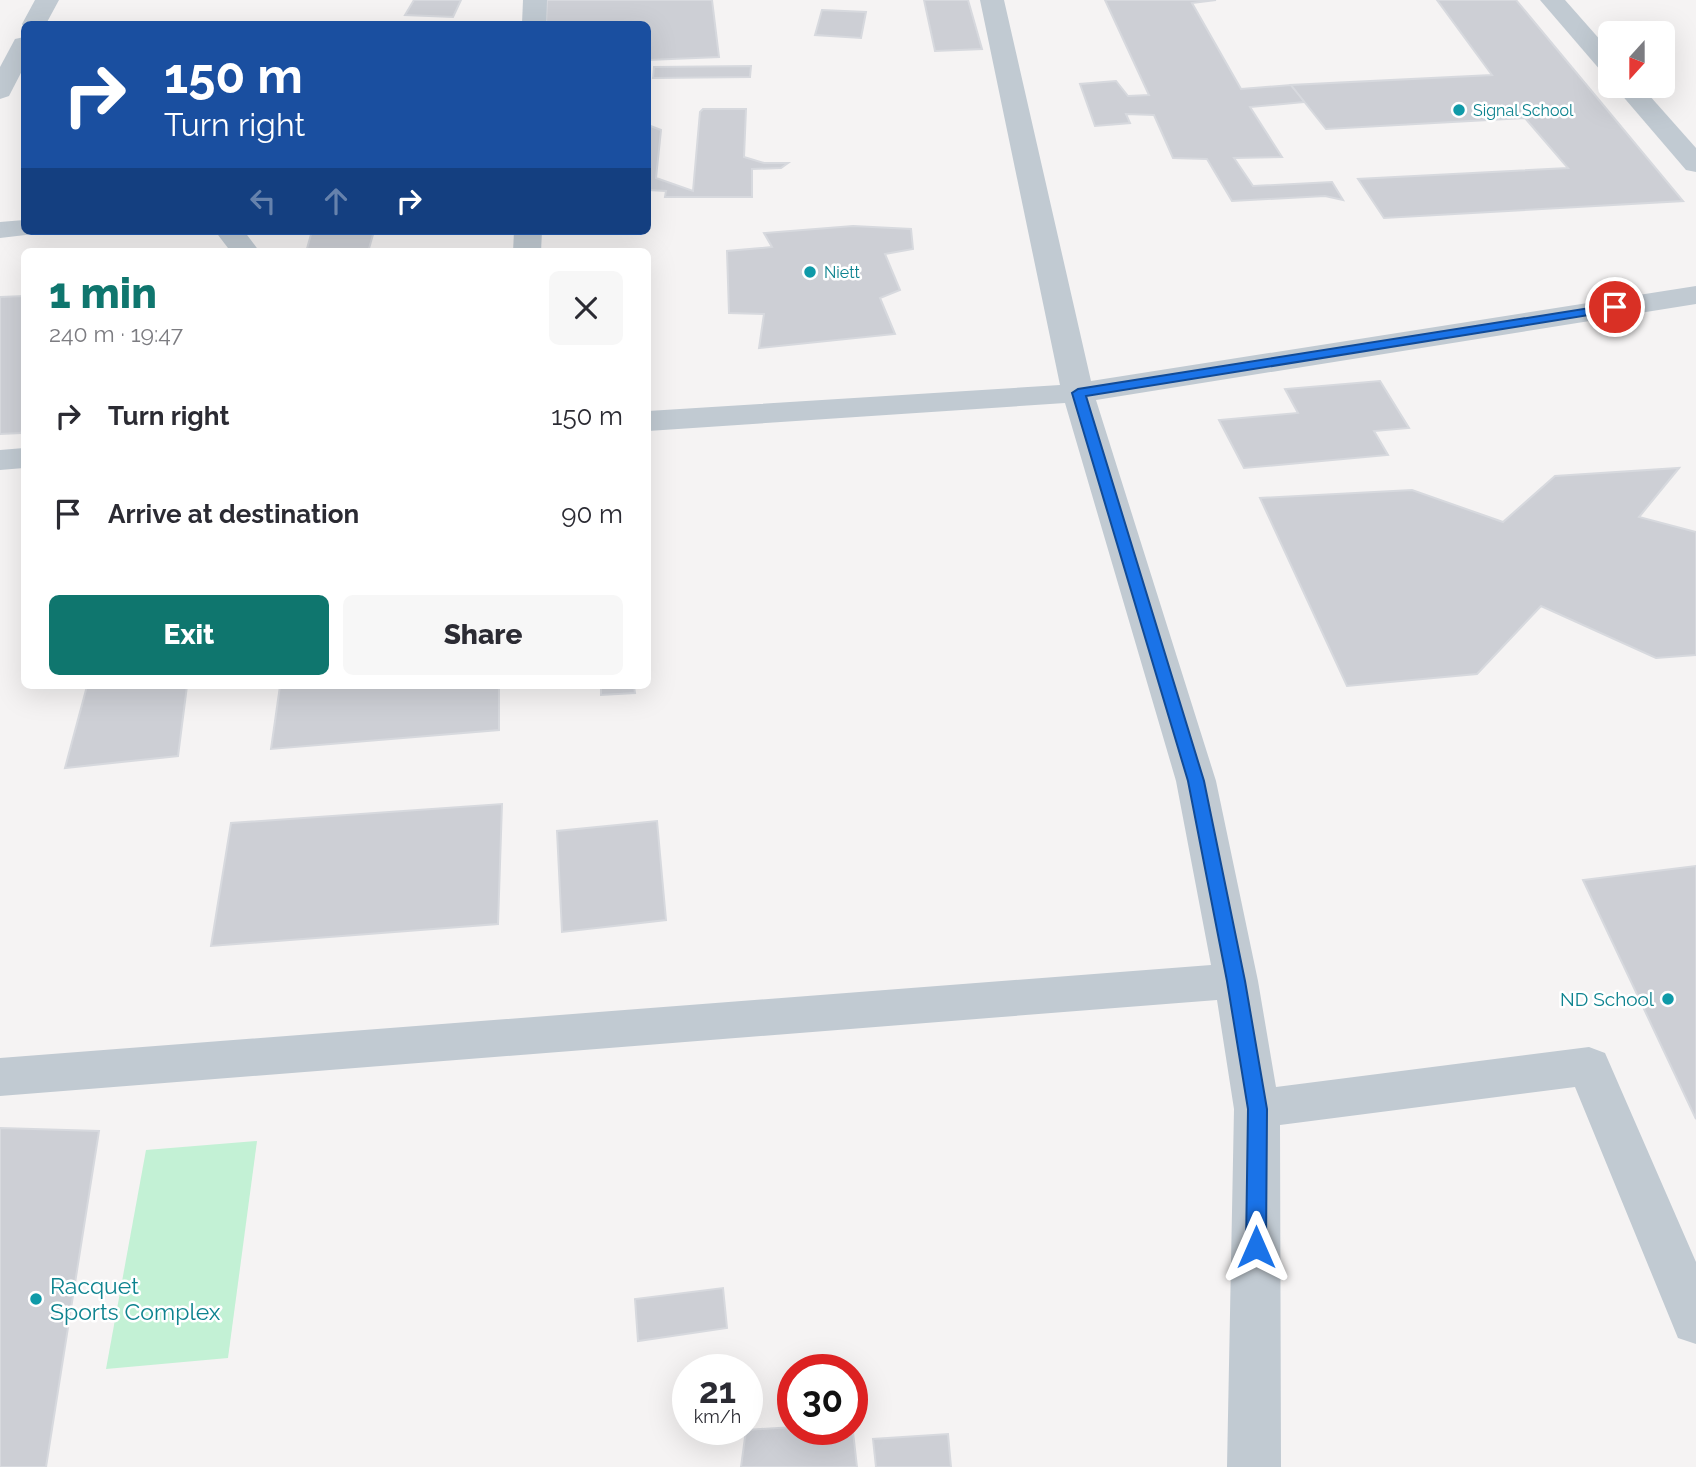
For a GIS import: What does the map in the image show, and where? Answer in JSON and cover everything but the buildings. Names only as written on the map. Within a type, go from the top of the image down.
[{"type":"street","points":[[36,21],[47,0]]},
{"type":"street","points":[[534,21],[535,0]]},
{"type":"street","points":[[992,0],[1078,393],[1196,781],[1236,981],[1257,1109],[1254,1467]]},
{"type":"street","points":[[1552,0],[1598,52]]},
{"type":"street","points":[[0,91],[21,50]]},
{"type":"street","points":[[1638,98],[1696,164]]},
{"type":"street","points":[[0,230],[21,228]]},
{"type":"street","points":[[651,421],[1078,393],[1696,295]]},
{"type":"street","points":[[0,460],[21,458]]},
{"type":"street","points":[[0,1077],[1236,981]]},
{"type":"street","points":[[1257,1109],[1589,1066],[1696,1321]]},
{"type":"green space","points":[[257,1141],[228,1358],[106,1369],[146,1150]]},
{"type":"place","name":"Signal School","points":[[1459,110]]},
{"type":"place","name":"Niett","points":[[810,272]]},
{"type":"place","name":"ND School","points":[[1668,999]]},
{"type":"place","name":"Racquet Sports Complex","points":[[36,1299]]},
{"type":"route","points":[[1256,1247],[1257,1109],[1236,981],[1196,781],[1078,393],[1615,307]]}]
